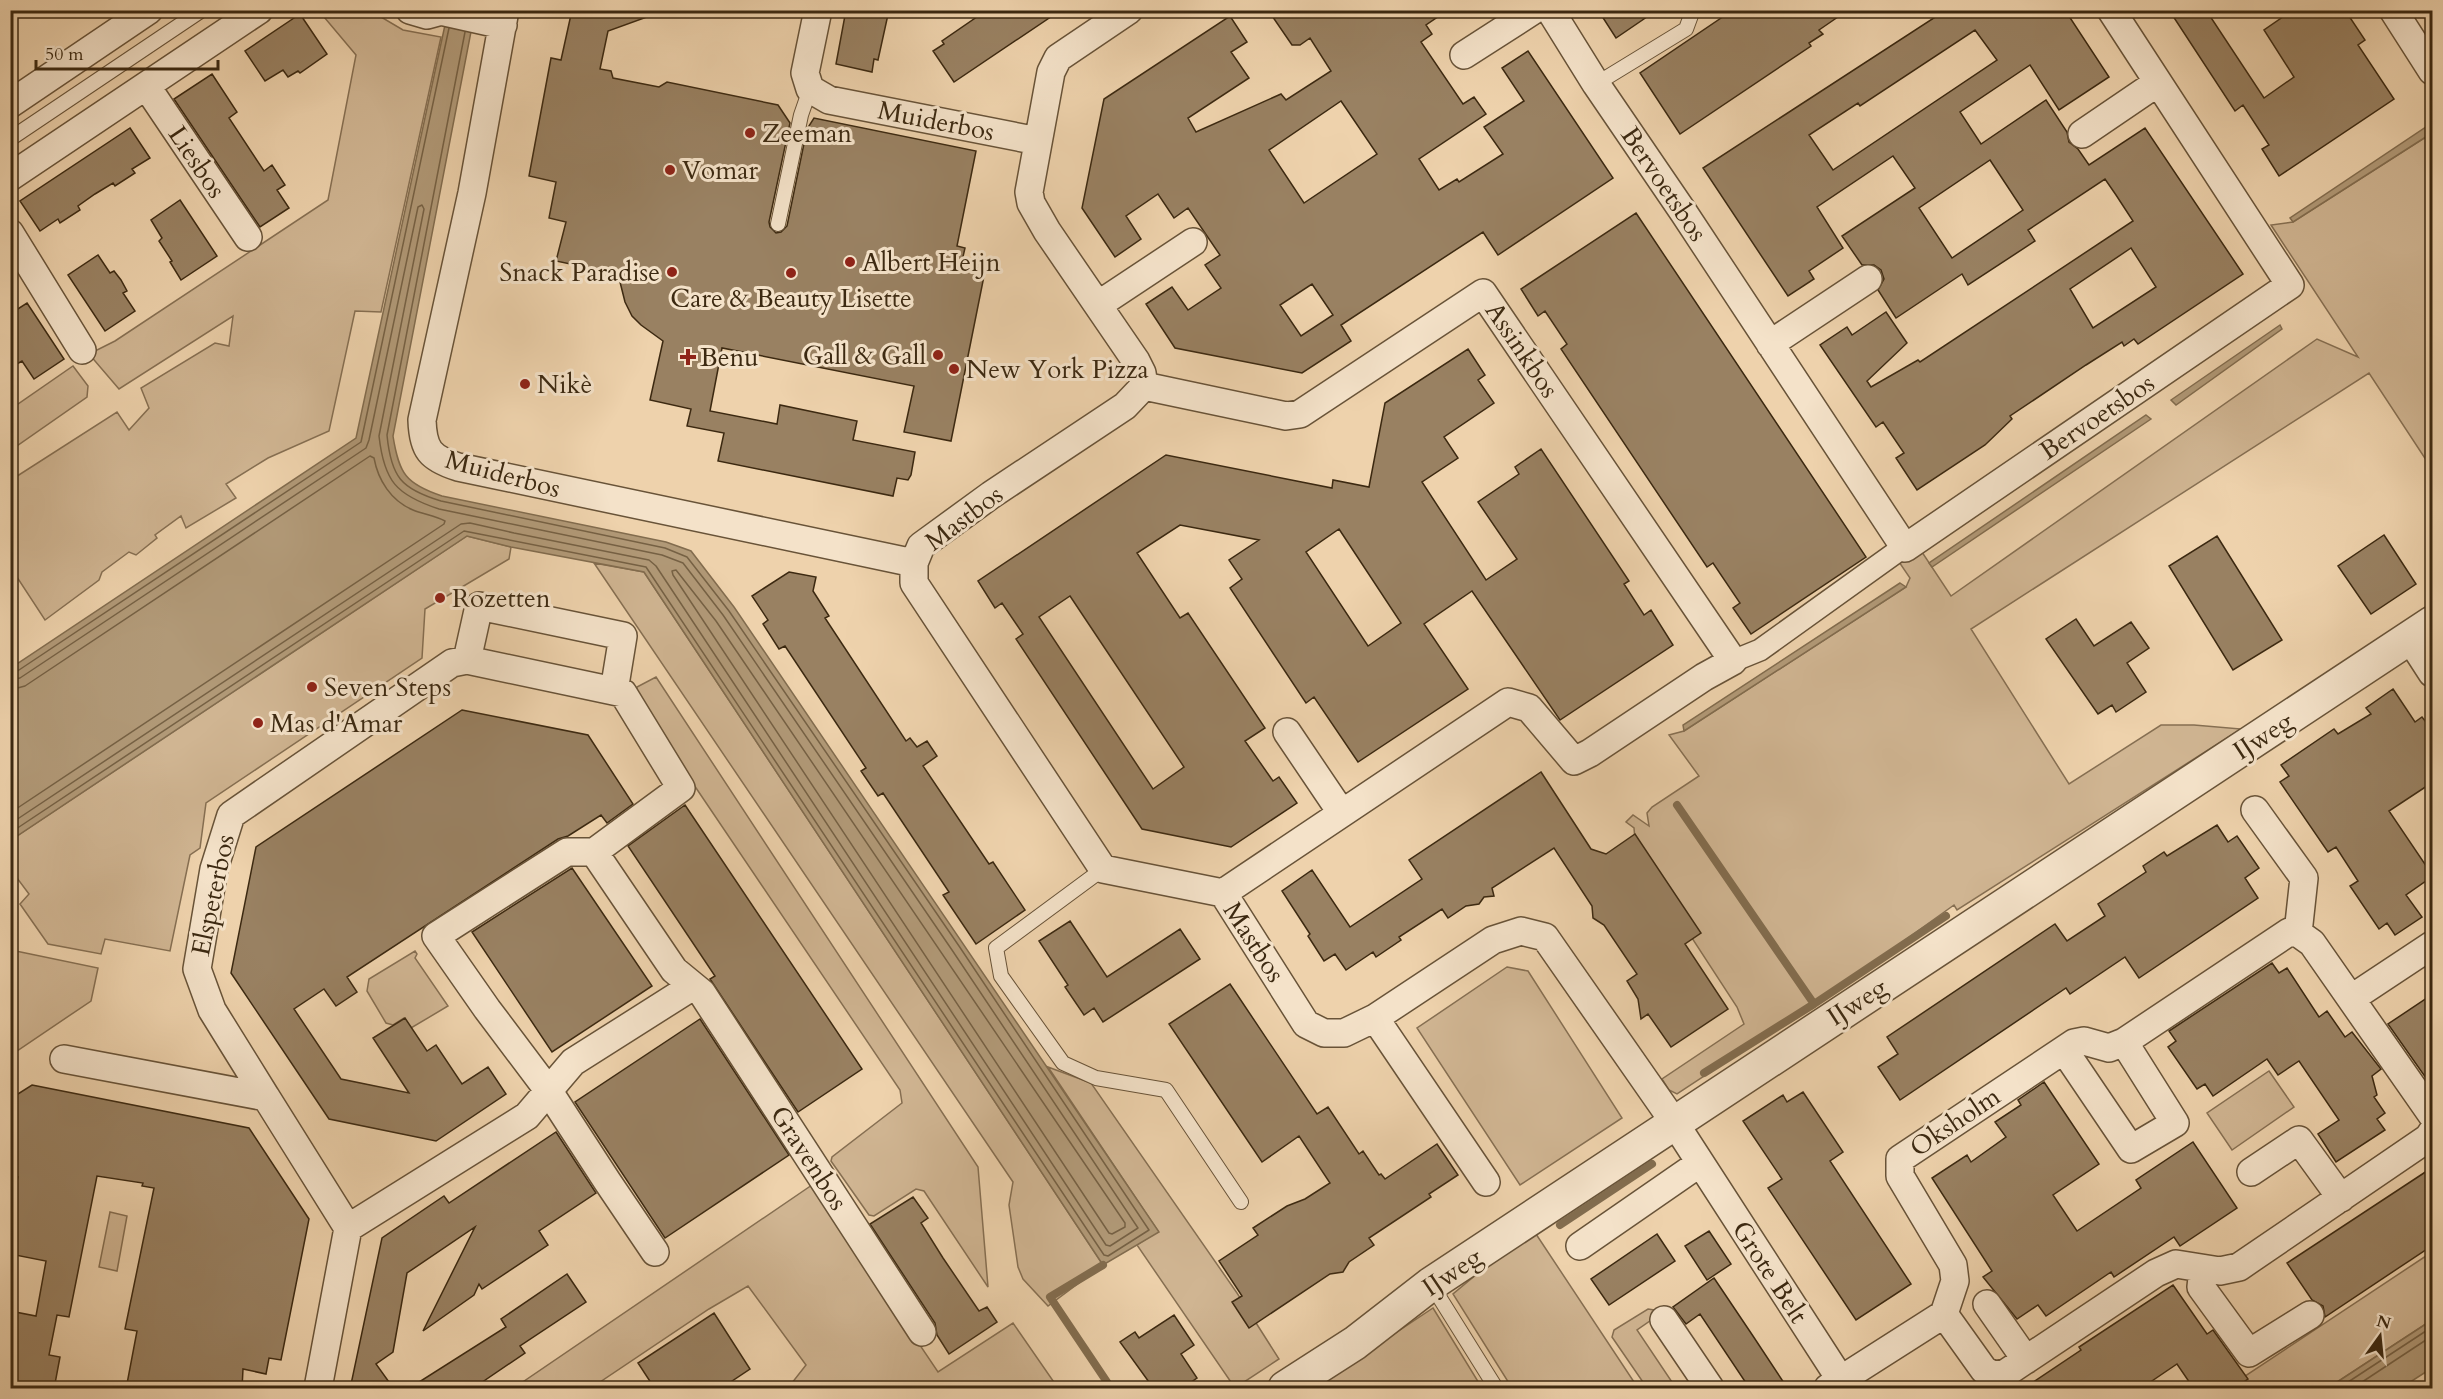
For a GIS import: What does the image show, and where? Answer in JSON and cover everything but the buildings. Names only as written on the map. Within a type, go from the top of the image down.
[{"type":"street","points":[[10,104],[149,10]]},
{"type":"street","points":[[10,177],[260,10]]},
{"type":"street","points":[[410,10],[427,15],[437,11],[496,19]]},
{"type":"street","points":[[810,89],[805,73],[818,10]]},
{"type":"street","points":[[1464,55],[1533,10]]},
{"type":"street","name":"Bervoetsbos","points":[[1550,10],[1596,84],[1905,548],[2290,285],[2111,10]]},
{"type":"street","points":[[2393,10],[2433,71]]},
{"type":"street","points":[[1115,14],[1058,58],[1051,72],[1029,192],[1032,203],[1047,231],[1136,361],[1142,373],[1144,386]]},
{"type":"street","name":"Muiderbos","points":[[496,19],[472,193],[422,420],[422,440],[430,454],[442,462],[458,467],[914,563]]},
{"type":"street","points":[[2082,134],[2157,83]]},
{"type":"street","name":"Liesbos","points":[[147,87],[248,237]]},
{"type":"street","name":"Muiderbos","points":[[810,89],[828,100],[1038,141]]},
{"type":"street","points":[[10,233],[82,350]]},
{"type":"street","points":[[1098,305],[1193,243]]},
{"type":"street","points":[[1770,345],[1868,279]]},
{"type":"street","name":"Assinkbos","points":[[1144,386],[1286,416],[1300,414],[1483,293],[1733,661]]},
{"type":"street","name":"Mastbos","points":[[1144,386],[1125,406],[991,495],[921,546],[914,563],[914,583],[1103,869],[1223,893],[1306,1024],[1324,1033],[1344,1033],[1375,1018],[1493,940],[1521,931],[1545,937],[1674,1122]]},
{"type":"street","points":[[1223,893],[1508,702],[1529,708],[1574,761],[1590,753],[1704,677],[1733,661],[1760,650],[1899,551]]},
{"type":"street","points":[[619,692],[467,660],[479,606],[623,636],[619,692],[681,788],[594,852],[567,852],[436,936],[548,1090],[656,1252]]},
{"type":"street","points":[[2422,631],[2433,673]]},
{"type":"street","name":"IJweg","points":[[1285,1389],[1355,1343],[1431,1284],[1674,1122],[2422,631]]},
{"type":"street","name":"Elspeterbos","points":[[348,1228],[212,1010],[197,969],[214,869],[231,815],[452,663],[467,660]]},
{"type":"street","points":[[1287,732],[1341,813]]},
{"type":"street","points":[[2254,810],[2304,878],[2298,933],[2312,943],[2433,1115]]},
{"type":"street","name":"Gravenbos","points":[[594,852],[674,970],[702,993],[922,1332]]},
{"type":"street","name":"Oksholm","points":[[1944,1314],[1955,1281],[1953,1265],[1900,1176],[1900,1159],[2074,1043],[2084,1041],[2109,1048],[2124,1042],[2289,932],[2298,933]]},
{"type":"street","points":[[2352,998],[2433,945]]},
{"type":"street","points":[[318,1389],[348,1228],[527,1116],[573,1062],[693,986]]},
{"type":"street","points":[[1375,1018],[1486,1182]]},
{"type":"street","points":[[2064,1050],[2130,1149],[2175,1123],[2124,1042]]},
{"type":"street","points":[[64,1059],[266,1097]]},
{"type":"street","name":"Grote Belt","points":[[1674,1122],[1838,1386]]},
{"type":"street","points":[[1838,1386],[1944,1314],[1984,1370],[1993,1375],[2006,1373],[2156,1273],[2176,1264],[2220,1271],[2239,1267],[2428,1138],[2433,1132]]},
{"type":"street","points":[[2251,1172],[2299,1140],[2341,1197]]},
{"type":"street","points":[[1580,1246],[1700,1163]]},
{"type":"street","points":[[2203,1269],[2201,1287],[2249,1353],[2310,1315]]},
{"type":"street","points":[[1987,1304],[2026,1360]]},
{"type":"street","points":[[1664,1320],[1710,1389]]},
{"type":"lane","points":[[10,139],[202,10]]},
{"type":"lane","points":[[1596,84],[1686,29],[1693,10]]},
{"type":"lane","points":[[778,224],[801,115],[810,89]]},
{"type":"lane","points":[[1103,869],[996,948],[1001,976],[1063,1063],[1096,1078],[1166,1090],[1242,1202]]},
{"type":"lane","points":[[1431,1284],[1496,1389]]},
{"type":"shaded area","points":[[319,11],[371,11],[403,30],[441,37],[381,312],[355,311],[329,431],[268,458],[226,484],[236,498],[186,528],[181,516],[155,535],[157,538],[136,555],[129,552],[102,572],[99,580],[45,620],[11,568],[11,480],[117,412],[129,430],[149,408],[141,388],[215,343],[229,346],[233,316],[119,389],[89,354],[115,341],[328,200],[356,55]]},
{"type":"shaded area","points":[[2432,133],[2432,469],[2369,373],[1971,629],[2069,784],[2161,725],[2241,729],[1957,910],[1954,905],[1838,988],[1677,1094],[1669,1090],[1662,1079],[1744,1024],[1737,1007],[1632,846],[1635,840],[1634,828],[1626,822],[1633,815],[1649,826],[1647,813],[1652,807],[1699,776],[1669,735],[1684,731],[1906,587],[1910,578],[1897,559],[1918,546],[1951,596],[2317,339],[2358,357],[2271,225],[2293,222]]},
{"type":"shaded area","points":[[73,366],[88,386],[87,397],[11,450],[11,409]]},
{"type":"shaded area","points":[[467,536],[511,547],[509,559],[425,609],[422,658],[206,803],[200,848],[190,855],[170,951],[105,939],[101,954],[48,944],[20,904],[29,894],[11,870],[11,840]]},
{"type":"shaded area","points":[[594,563],[644,572],[1103,1265],[1048,1306],[1023,1279],[1018,1267],[1009,1205],[1013,1182]]},
{"type":"shaded area","points":[[656,677],[978,1167],[988,1287],[924,1191],[916,1189],[874,1216],[869,1215],[831,1161],[832,1157],[902,1103],[900,1090],[692,782],[637,692],[637,687]]},
{"type":"shaded area","points":[[11,950],[98,968],[91,1001],[11,1055]]},
{"type":"shaded area","points":[[415,951],[417,954],[415,958],[448,1006],[411,1028],[404,1018],[393,1025],[386,1023],[367,991],[369,979]]},
{"type":"shaded area","points":[[1507,967],[1528,971],[1622,1118],[1520,1185],[1417,1028]]},
{"type":"shaded area","points":[[1048,1067],[1091,1083],[1237,1293],[1279,1359],[1235,1388],[1137,1245],[1158,1231]]},
{"type":"shaded area","points":[[2269,1071],[2294,1107],[2232,1150],[2207,1113]]},
{"type":"shaded area","points":[[812,1185],[938,1372],[1013,1323],[1058,1388],[788,1388],[806,1365],[748,1286],[709,1309],[591,1388],[514,1388]]},
{"type":"shaded area","points":[[110,1212],[127,1216],[117,1271],[99,1267]]},
{"type":"shaded area","points":[[1532,1228],[1638,1388],[1512,1388],[1453,1294]]},
{"type":"shaded area","points":[[2432,1252],[2432,1320],[2328,1388],[2227,1388]]},
{"type":"shaded area","points":[[1433,1308],[1482,1388],[1313,1388]]},
{"type":"shaded area","points":[[1648,1309],[1654,1310],[1657,1316],[1637,1330],[1676,1388],[1647,1388],[1612,1337],[1614,1330]]},
{"type":"water","points":[[448,11],[475,11],[393,436],[402,469],[412,482],[442,496],[666,542],[691,551],[734,607],[1159,1232],[1103,1265],[644,572],[511,547],[467,536],[11,840],[11,668],[356,438]]},
{"type":"water","points":[[2432,123],[2432,133],[2293,222],[2290,218]]},
{"type":"water","points":[[2280,325],[2282,329],[2176,405],[2171,400]]},
{"type":"water","points":[[2146,415],[2151,419],[1932,567],[1929,563]]},
{"type":"water","points":[[1900,583],[1906,587],[1684,731],[1683,725]]},
{"type":"water","points":[[2432,1320],[2432,1368],[2401,1388],[2328,1388]]},
{"type":"waterway","points":[[1677,805],[1814,1004],[1704,1073]]},
{"type":"waterway","points":[[1814,1004],[1946,916]]},
{"type":"waterway","points":[[1560,1225],[1652,1164]]},
{"type":"waterway","points":[[1103,1265],[1050,1297],[1111,1388]]},
{"type":"place","name":"Zeeman","points":[[750,133]]},
{"type":"place","name":"Vomar","points":[[670,170]]},
{"type":"place","name":"Albert Heijn","points":[[850,262]]},
{"type":"place","name":"Snack Paradise","points":[[672,272]]},
{"type":"place","name":"Care & Beauty Lisette","points":[[791,273]]},
{"type":"place","name":"Gall & Gall","points":[[938,355]]},
{"type":"place","name":"Benu","points":[[688,357]]},
{"type":"place","name":"New York Pizza","points":[[954,369]]},
{"type":"place","name":"Nikè","points":[[525,384]]},
{"type":"place","name":"Rozetten","points":[[440,598]]},
{"type":"place","name":"Seven Steps","points":[[312,687]]},
{"type":"place","name":"Mas d'Amar","points":[[258,723]]}]
